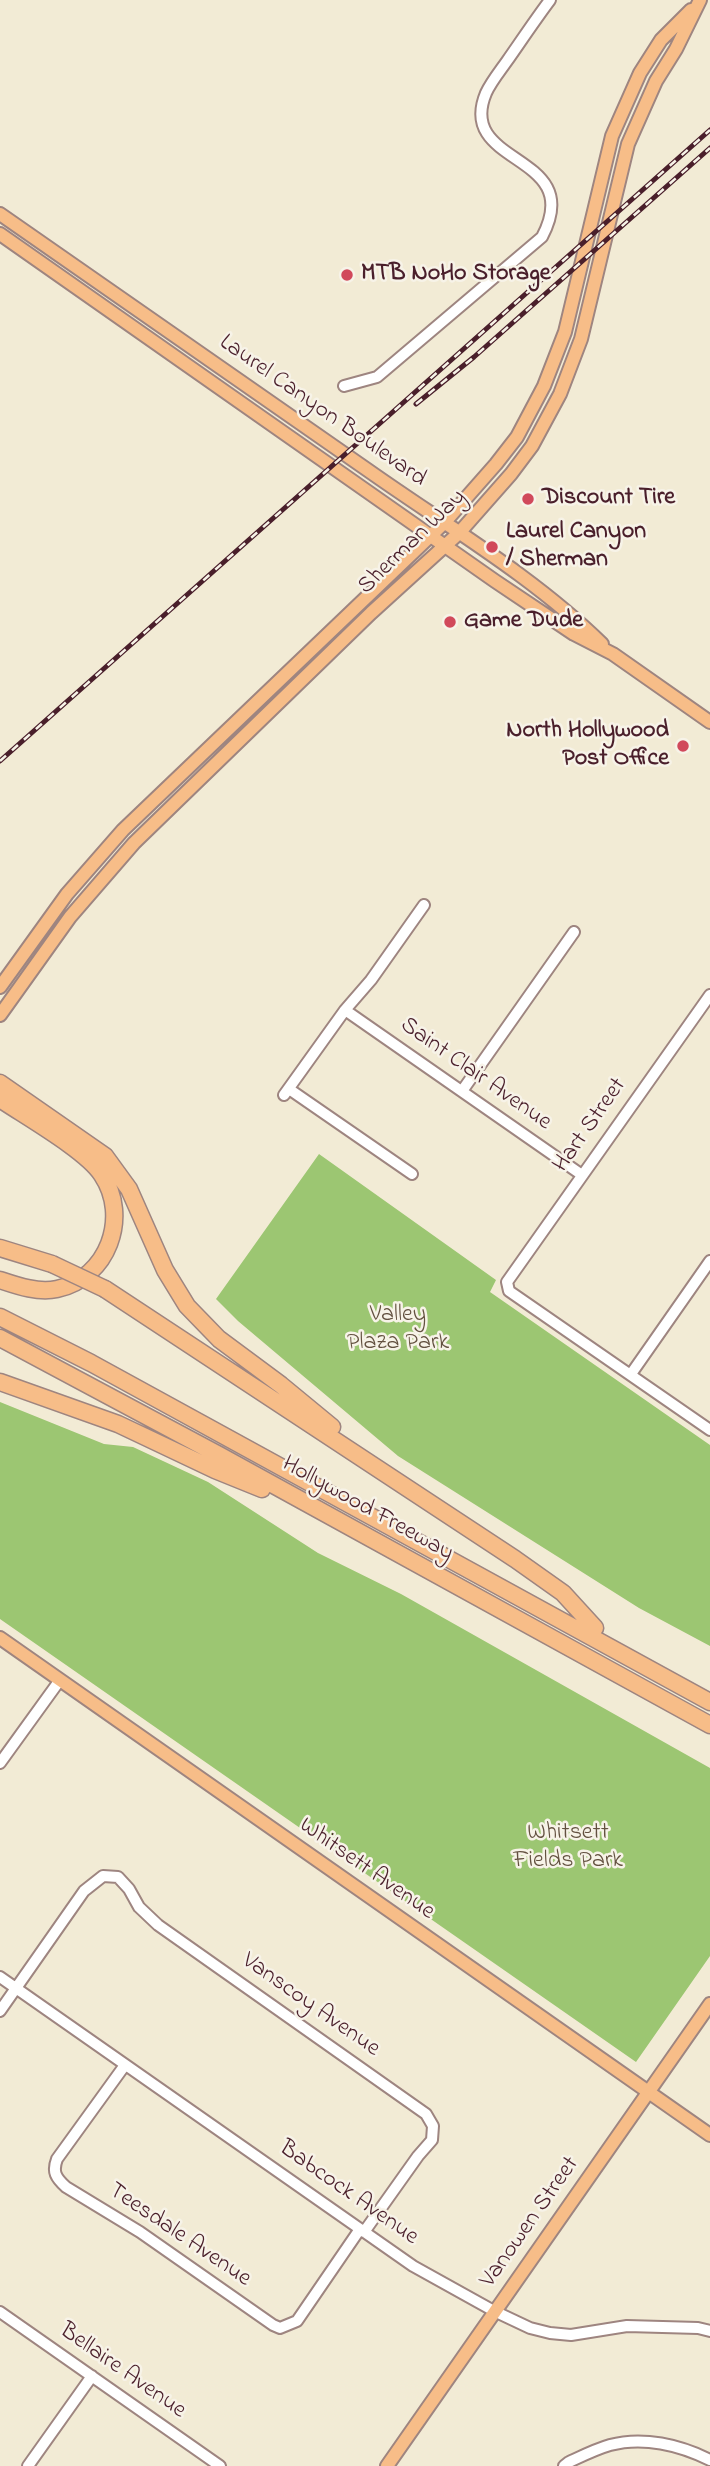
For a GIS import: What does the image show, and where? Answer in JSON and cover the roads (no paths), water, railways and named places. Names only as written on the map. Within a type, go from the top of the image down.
[{"type":"highway","points":[[0,1083],[85,1141],[112,1164],[130,1189],[176,1289],[202,1324],[281,1385],[376,1466]]},
{"type":"highway","points":[[0,1098],[94,1164],[109,1187],[115,1212],[109,1246],[95,1267],[78,1280],[56,1289],[44,1290],[0,1280]]},
{"type":"highway","points":[[0,1248],[52,1264],[105,1289],[376,1466],[563,1593],[595,1628]]},
{"type":"highway","name":"Hollywood Freeway","points":[[0,1306],[86,1349],[710,1691]]},
{"type":"highway","points":[[0,1317],[135,1386],[710,1702]]},
{"type":"highway","points":[[0,1326],[95,1374],[710,1709]]},
{"type":"highway","name":"Hollywood Freeway","points":[[0,1338],[710,1725]]},
{"type":"highway","points":[[0,1382],[118,1424],[215,1470],[329,1516]]},
{"type":"main road","name":"Sherman Way","points":[[0,987],[59,905],[123,830],[444,523],[517,437],[538,398],[565,332],[612,136],[640,73],[661,40],[695,2]]},
{"type":"main road","name":"Sherman Way","points":[[0,1015],[71,917],[134,843],[371,613],[459,533],[532,446],[560,394],[581,339],[628,144],[656,81],[676,49],[695,2]]},
{"type":"main road","name":"Laurel Canyon Boulevard","points":[[0,214],[459,533],[578,620],[613,654]]},
{"type":"main road","name":"Laurel Canyon Boulevard","points":[[0,234],[445,546],[574,634],[613,654],[710,722]]},
{"type":"main road","points":[[94,300],[103,286]]},
{"type":"main road","points":[[283,675],[294,688]]},
{"type":"main road","points":[[123,830],[134,843]]},
{"type":"main road","points":[[98,858],[109,870]]},
{"type":"main road","points":[[59,905],[71,917]]},
{"type":"main road","name":"Whitsett Avenue","points":[[0,1638],[710,2135]]},
{"type":"main road","name":"Vanowen Street","points":[[387,2466],[710,2004]]},
{"type":"street","points":[[344,386],[377,377],[541,237],[547,227],[552,201],[549,188],[538,175],[493,142],[485,130],[482,118],[485,94],[550,0]]},
{"type":"street","points":[[412,1174],[286,1092],[424,905]]},
{"type":"street","points":[[462,1091],[574,932]]},
{"type":"street","name":"Hart Street","points":[[631,1374],[509,1291],[507,1282],[710,995]]},
{"type":"street","name":"Saint Clair Avenue","points":[[345,1010],[582,1175]]},
{"type":"street","points":[[710,1261],[631,1374],[710,1430]]},
{"type":"street","points":[[0,1763],[60,1680]]},
{"type":"street","name":"Vanscoy Avenue","points":[[16,1989],[84,1891],[103,1877],[118,1877],[129,1889],[139,1908],[158,1924],[426,2114],[433,2126],[432,2140],[362,2230]]},
{"type":"street","name":"Babcock Avenue","points":[[0,1977],[414,2266],[495,2311],[530,2328],[571,2335],[627,2326],[698,2328],[710,2331]]},
{"type":"street","points":[[0,2011],[16,1989]]},
{"type":"street","name":"Teesdale Avenue","points":[[125,2065],[57,2159],[54,2172],[56,2178],[66,2187],[140,2232],[273,2325],[286,2328],[297,2321],[362,2230]]},
{"type":"street","name":"Bellaire Avenue","points":[[0,2312],[220,2466]]},
{"type":"street","points":[[28,2466],[92,2376]]},
{"type":"street","points":[[564,2466],[610,2445],[645,2441],[687,2448],[710,2460]]},
{"type":"railway","points":[[0,761],[710,130]]},
{"type":"railway","points":[[416,404],[474,357],[710,148]]},
{"type":"place","name":"MTB NoHo Storage","points":[[347,275]]},
{"type":"place","name":"Discount Tire","points":[[528,499]]},
{"type":"place","name":"Laurel Canyon / Sherman","points":[[492,547]]},
{"type":"place","name":"Game Dude","points":[[450,622]]},
{"type":"place","name":"North Hollywood Post Office","points":[[683,746]]},
{"type":"park label","name":"Valley Plaza Park","points":[[398,1330]]},
{"type":"park label","name":"Whitsett Fields Park","points":[[568,1848]]}]
